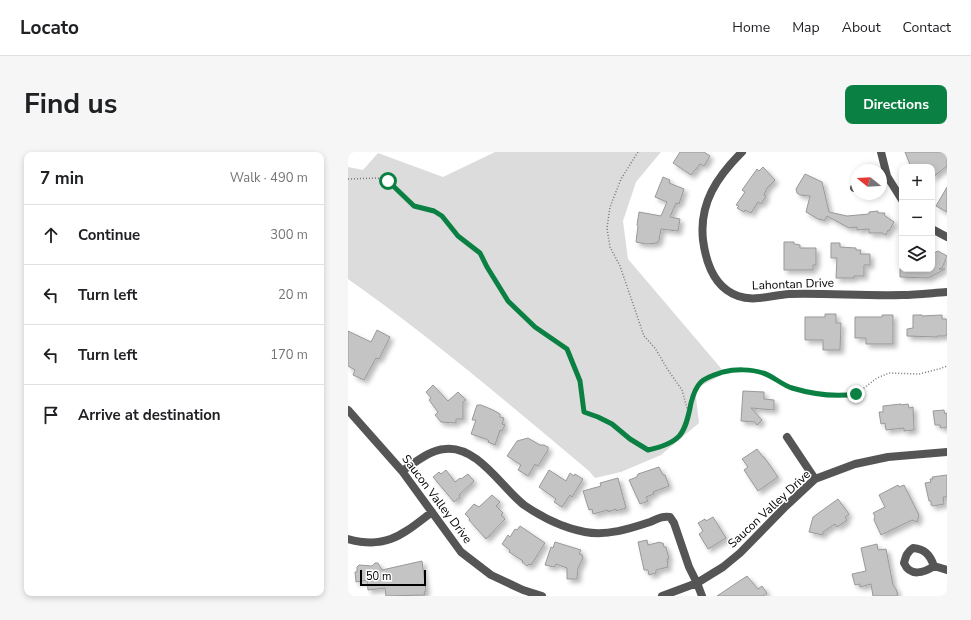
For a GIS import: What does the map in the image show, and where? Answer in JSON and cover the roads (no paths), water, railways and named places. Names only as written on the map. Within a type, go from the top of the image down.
[{"type":"street","name":"Lahontan Drive","points":[[742,152],[728,166],[711,191],[704,213],[703,235],[705,253],[717,281],[726,290],[739,296],[752,298],[789,294],[902,295],[947,292]]},
{"type":"street","points":[[881,152],[882,164]]},
{"type":"street","points":[[887,182],[899,196]]},
{"type":"street","points":[[935,231],[947,237]]},
{"type":"street","name":"Saucon Valley Drive","points":[[348,410],[402,471],[462,552],[491,575],[523,590],[542,596]]},
{"type":"street","points":[[787,437],[815,479]]},
{"type":"street","points":[[402,471],[434,451],[457,449],[477,459],[523,504],[550,521],[566,527],[597,534],[612,533],[662,516],[670,517],[674,523],[689,567],[702,596]]},
{"type":"street","name":"Saucon Valley Drive","points":[[662,596],[697,583],[723,567],[740,553],[815,479],[855,464],[888,456],[947,452]]},
{"type":"street","points":[[348,540],[361,543],[377,543],[395,539],[432,512]]},
{"type":"street","points":[[934,566],[947,570]]}]
